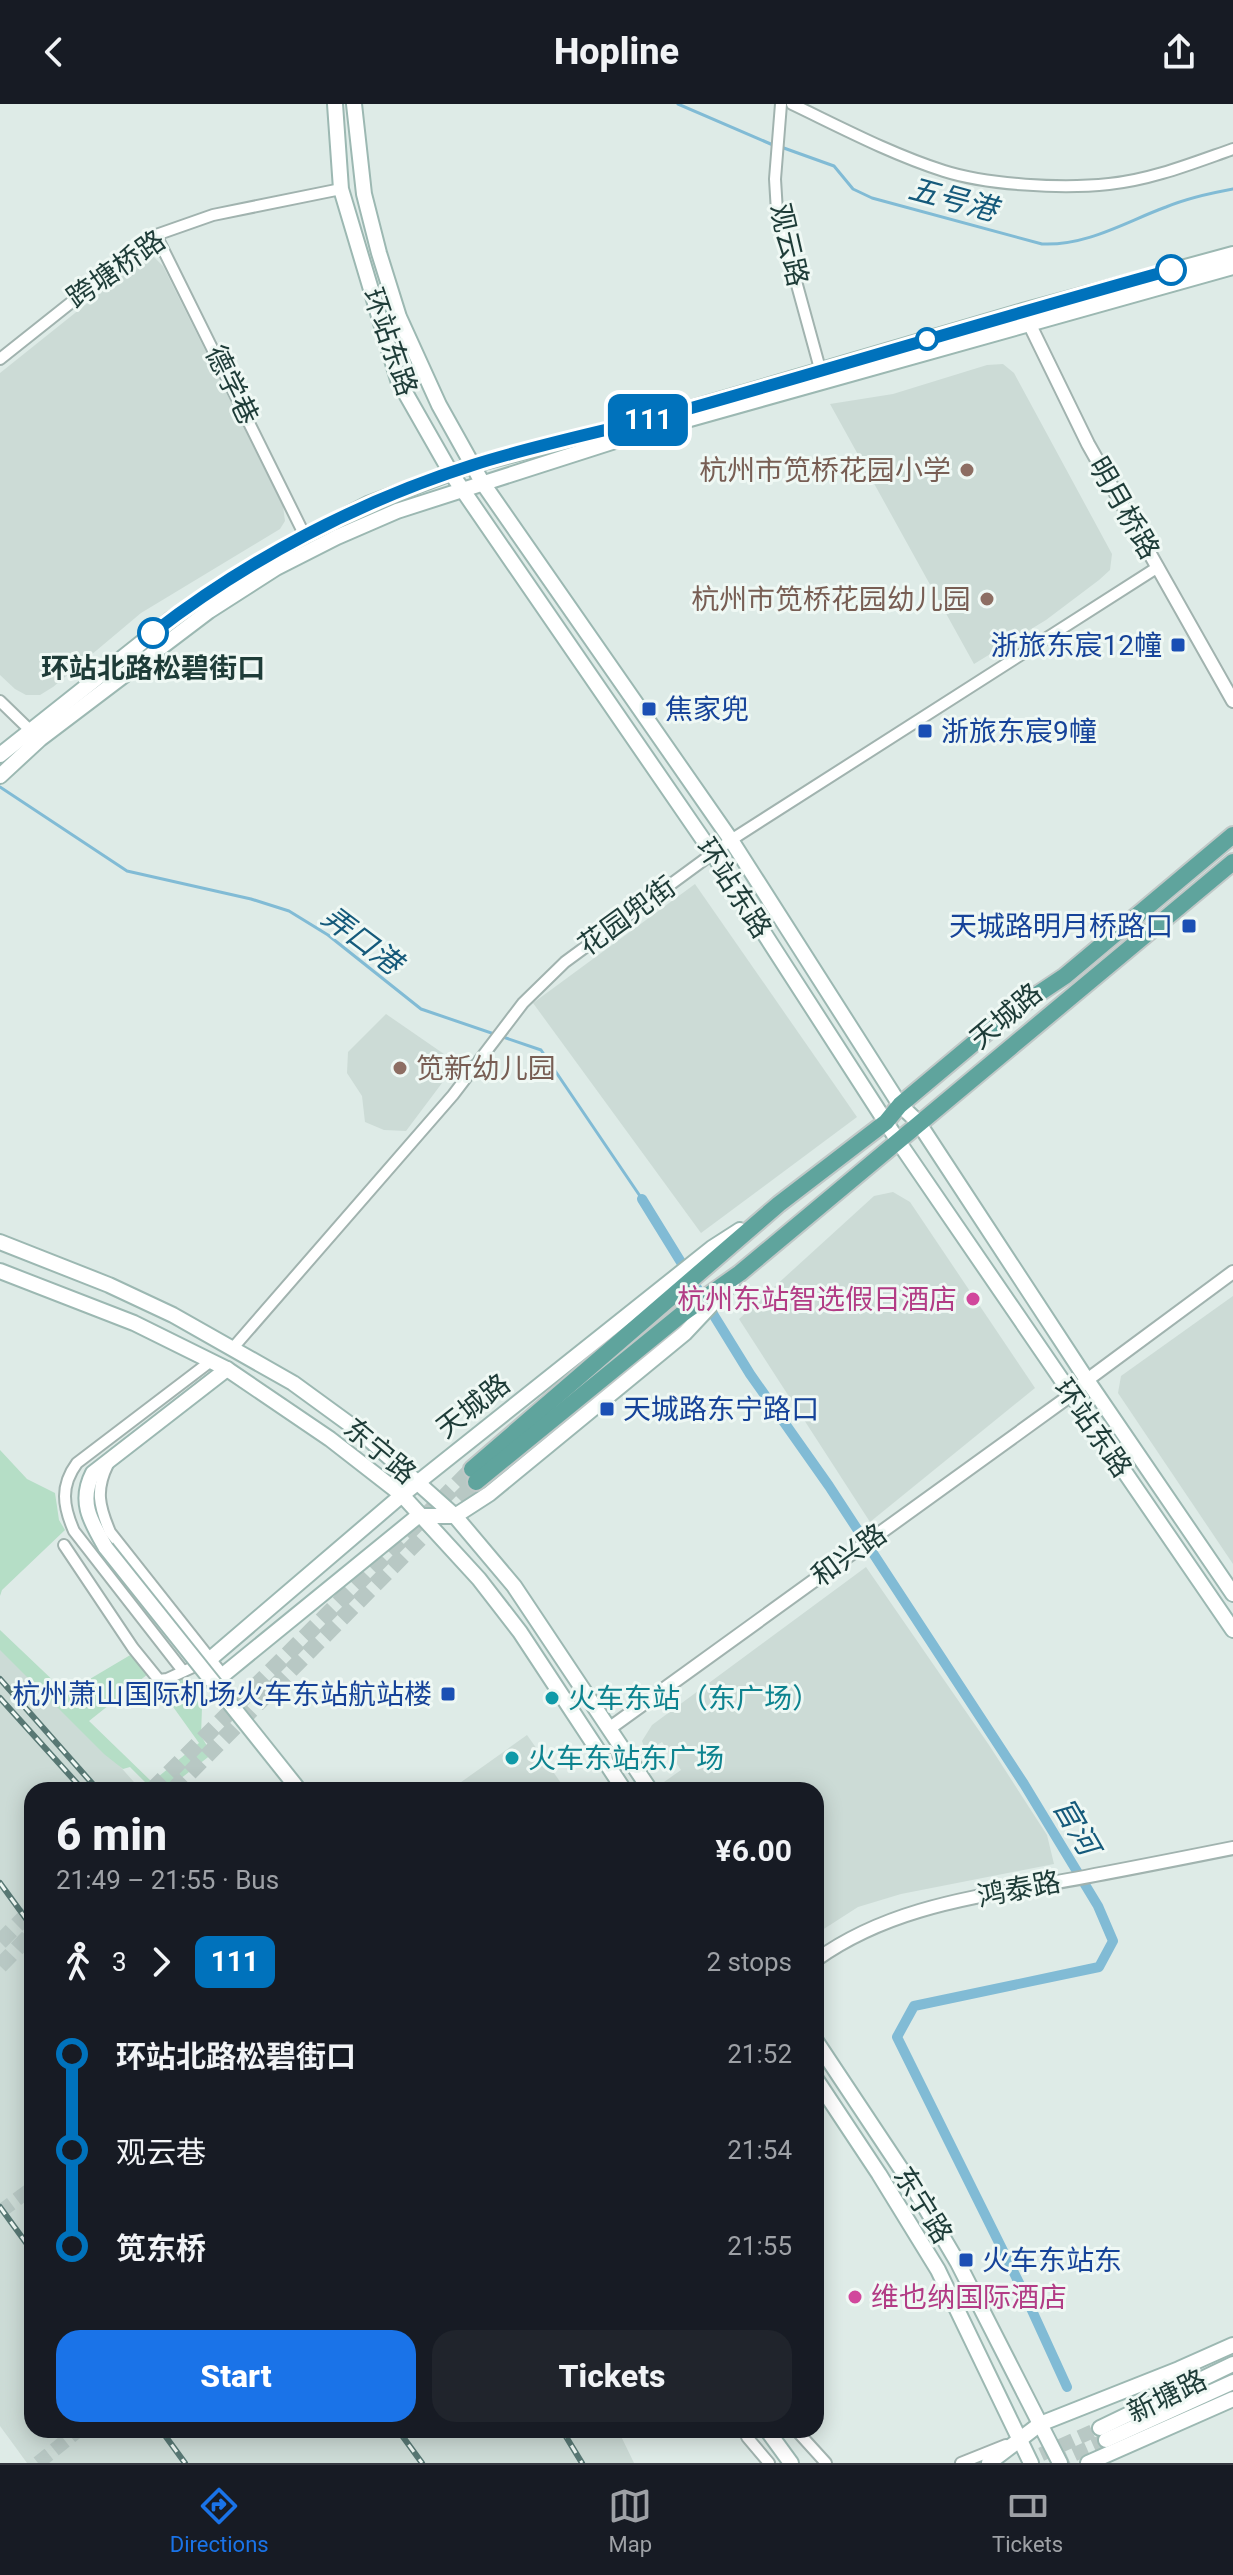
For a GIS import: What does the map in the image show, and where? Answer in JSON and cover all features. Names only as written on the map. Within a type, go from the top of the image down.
[{"type":"main road","name":"环站东路","points":[[335,104],[341,189],[398,380],[451,473],[713,854],[898,1141],[1233,1630]]},
{"type":"main road","name":"环站东路","points":[[354,104],[364,194],[399,317],[439,405],[482,482],[731,840],[900,1105],[918,1122],[1087,1380],[1233,1594]]},
{"type":"main road","points":[[4,752],[35,734],[209,611],[276,568],[397,511],[1023,311],[1233,254]]},
{"type":"main road","points":[[0,776],[22,758],[35,734],[170,620],[305,536],[368,504],[472,465],[1030,325],[1233,267]]},
{"type":"main road","name":"天城路","points":[[740,1273],[711,1307],[690,1318],[474,1476],[705,1260],[886,1122],[900,1105],[1011,1012],[1065,976],[1233,835]]},
{"type":"main road","name":"天城路","points":[[455,1516],[489,1494],[690,1318],[721,1286],[1233,862]]},
{"type":"main road","name":"东宁路","points":[[0,1242],[147,1303],[293,1383],[363,1434],[455,1516],[514,1586],[645,1782]]},
{"type":"main road","name":"东宁路","points":[[0,1271],[134,1323],[227,1369],[330,1439],[402,1495],[479,1579],[520,1632],[619,1782]]},
{"type":"main road","name":"天城路","points":[[209,1660],[418,1482],[672,1289]]},
{"type":"main road","points":[[227,1369],[164,1421],[93,1473],[87,1486],[85,1503],[89,1519],[106,1548],[293,1782]]},
{"type":"main road","points":[[223,1675],[418,1516],[455,1516]]},
{"type":"main road","name":"东宁路","points":[[824,2053],[915,2190],[958,2263],[1060,2463]]},
{"type":"main road","name":"东宁路","points":[[824,2091],[938,2270],[1031,2463]]},
{"type":"main road","points":[[989,2463],[1040,2424],[1233,2345]]},
{"type":"main road","name":"新塘路","points":[[1233,2364],[1103,2434],[1233,2382]]},
{"type":"main road","points":[[1088,2463],[1233,2399]]},
{"type":"main road","points":[[773,2438],[791,2463]]},
{"type":"street","name":"观云路","points":[[781,104],[775,179],[777,212],[822,376]]},
{"type":"street","points":[[792,104],[892,152],[946,172],[991,181],[1110,184],[1165,172],[1233,149]]},
{"type":"street","name":"跨塘桥路","points":[[0,359],[156,235],[213,215],[341,189]]},
{"type":"street","name":"德学巷","points":[[156,235],[305,536]]},
{"type":"street","name":"明月桥路","points":[[1023,311],[1088,444],[1233,701]]},
{"type":"street","name":"花园兜街","points":[[232,1349],[453,1095],[523,1003],[565,962],[731,840],[1158,567]]},
{"type":"street","points":[[0,701],[35,734]]},
{"type":"street","name":"和兴路","points":[[610,1728],[1071,1395],[1233,1272]]},
{"type":"street","points":[[183,1671],[74,1531],[66,1512],[64,1493],[68,1476],[77,1463],[211,1361]]},
{"type":"street","points":[[111,1458],[99,1481],[102,1514],[110,1532],[223,1675]]},
{"type":"street","points":[[64,1545],[133,1648],[159,1680],[209,1660]]},
{"type":"street","name":"鸿泰路","points":[[824,1956],[889,1919],[975,1897],[1233,1848]]},
{"type":"street","points":[[748,2438],[769,2463]]},
{"type":"street","points":[[803,2438],[826,2463]]},
{"type":"street","points":[[961,2463],[1019,2441]]},
{"type":"shaded area","points":[[153,256],[163,266],[283,506],[285,521],[280,529],[141,613],[53,687],[40,695],[26,695],[0,675],[0,373],[145,257]]},
{"type":"shaded area","name":"杭州市笕桥花园小学","points":[[1003,364],[1014,373],[1112,554],[1110,570],[1099,580],[1046,620],[974,664],[830,404],[893,394],[987,365]]},
{"type":"shaded area","points":[[695,884],[857,1117],[701,1233],[533,1003]]},
{"type":"shaded area","name":"笕新幼儿园","points":[[386,1014],[457,1063],[406,1131],[384,1130],[365,1122],[362,1096],[347,1073],[348,1052]]},
{"type":"shaded area","points":[[893,1192],[910,1202],[1035,1388],[870,1522],[739,1319],[874,1196]]},
{"type":"shaded area","points":[[1233,1296],[1233,1564],[1118,1393],[1121,1376]]},
{"type":"shaded area","points":[[866,1567],[1047,1835],[1054,1864],[901,1894],[858,1907],[824,1929],[824,1782],[664,1782],[681,1770],[662,1742],[646,1752],[642,1741],[652,1725]]},
{"type":"shaded area","points":[[0,1631],[134,1782],[24,1782],[24,2438],[622,2438],[634,2463],[27,2463],[0,2426]]},
{"type":"shaded area","name":"火车东站东广场","points":[[527,1735],[560,1782],[461,1782]]},
{"type":"green space","points":[[0,1450],[27,1479],[55,1493],[59,1520],[65,1530],[2,1590],[0,1596]]},
{"type":"green space","points":[[0,1630],[61,1688],[73,1689],[132,1654],[148,1674],[89,1721],[152,1782],[145,1782],[130,1767],[123,1769],[104,1754],[0,1650]]},
{"type":"green space","points":[[181,1677],[202,1707],[201,1736],[212,1754],[176,1782],[152,1782],[199,1743],[161,1690]]},
{"type":"waterway","name":"五号港","points":[[678,104],[773,145]]},
{"type":"waterway","name":"五号港","points":[[781,147],[834,166],[853,189],[872,198],[1042,244],[1059,244],[1090,237],[1183,201],[1233,189]]},
{"type":"waterway","name":"弄口港","points":[[0,787],[127,871],[251,899],[289,911],[328,935],[421,1009],[541,1050],[642,1199]]},
{"type":"waterway","name":"官河","points":[[642,1199],[750,1374],[829,1486],[1024,1784],[1098,1906],[1113,1941],[1099,1967],[914,2006],[897,2037],[1067,2387]]},
{"type":"tunnel","points":[[160,1782],[472,1469]]},
{"type":"tunnel","points":[[181,1782],[476,1482]]},
{"type":"tunnel","points":[[0,1942],[24,1918]]},
{"type":"tunnel","points":[[0,1966],[24,1941]]},
{"type":"tunnel","points":[[0,2212],[24,2194]]},
{"type":"tunnel","points":[[1022,2463],[1100,2428]]},
{"type":"tunnel","points":[[38,2463],[69,2438]]},
{"type":"tunnel","points":[[1055,2463],[1106,2440]]},
{"type":"railway","points":[[0,1679],[91,1782]]},
{"type":"railway","points":[[0,1698],[76,1782]]},
{"type":"railway","points":[[0,1883],[24,1916]]},
{"type":"railway","points":[[0,2207],[24,2240]]},
{"type":"railway","points":[[167,2438],[185,2463]]},
{"type":"railway","points":[[404,2438],[422,2463]]},
{"type":"railway","points":[[567,2438],[582,2463]]},
{"type":"bus line","name":"111","points":[[153,633],[226,583],[296,541],[368,504],[472,465],[692,408],[1171,270]]},
{"type":"place","name":"杭州市笕桥花园小学","points":[[967,470]]},
{"type":"place","name":"杭州市笕桥花园幼儿园","points":[[987,599]]},
{"type":"place","name":"环站北路松碧街口","points":[[153,633]]},
{"type":"place","name":"浙旅东宸12幢","points":[[1178,645]]},
{"type":"place","name":"焦家兜","points":[[649,709]]},
{"type":"place","name":"浙旅东宸9幢","points":[[925,731]]},
{"type":"place","name":"天城路明月桥路口","points":[[1189,926]]},
{"type":"place","name":"笕新幼儿园","points":[[400,1068]]},
{"type":"place","name":"杭州东站智选假日酒店","points":[[973,1299]]},
{"type":"place","name":"天城路东宁路口","points":[[607,1409]]},
{"type":"place","name":"杭州萧山国际机场火车东站航站楼","points":[[448,1694]]},
{"type":"place","name":"火车东站（东广场）","points":[[552,1698]]},
{"type":"place","name":"火车东站东广场","points":[[512,1758]]},
{"type":"place","name":"火车东站东","points":[[966,2260]]},
{"type":"place","name":"维也纳国际酒店","points":[[855,2297]]}]
